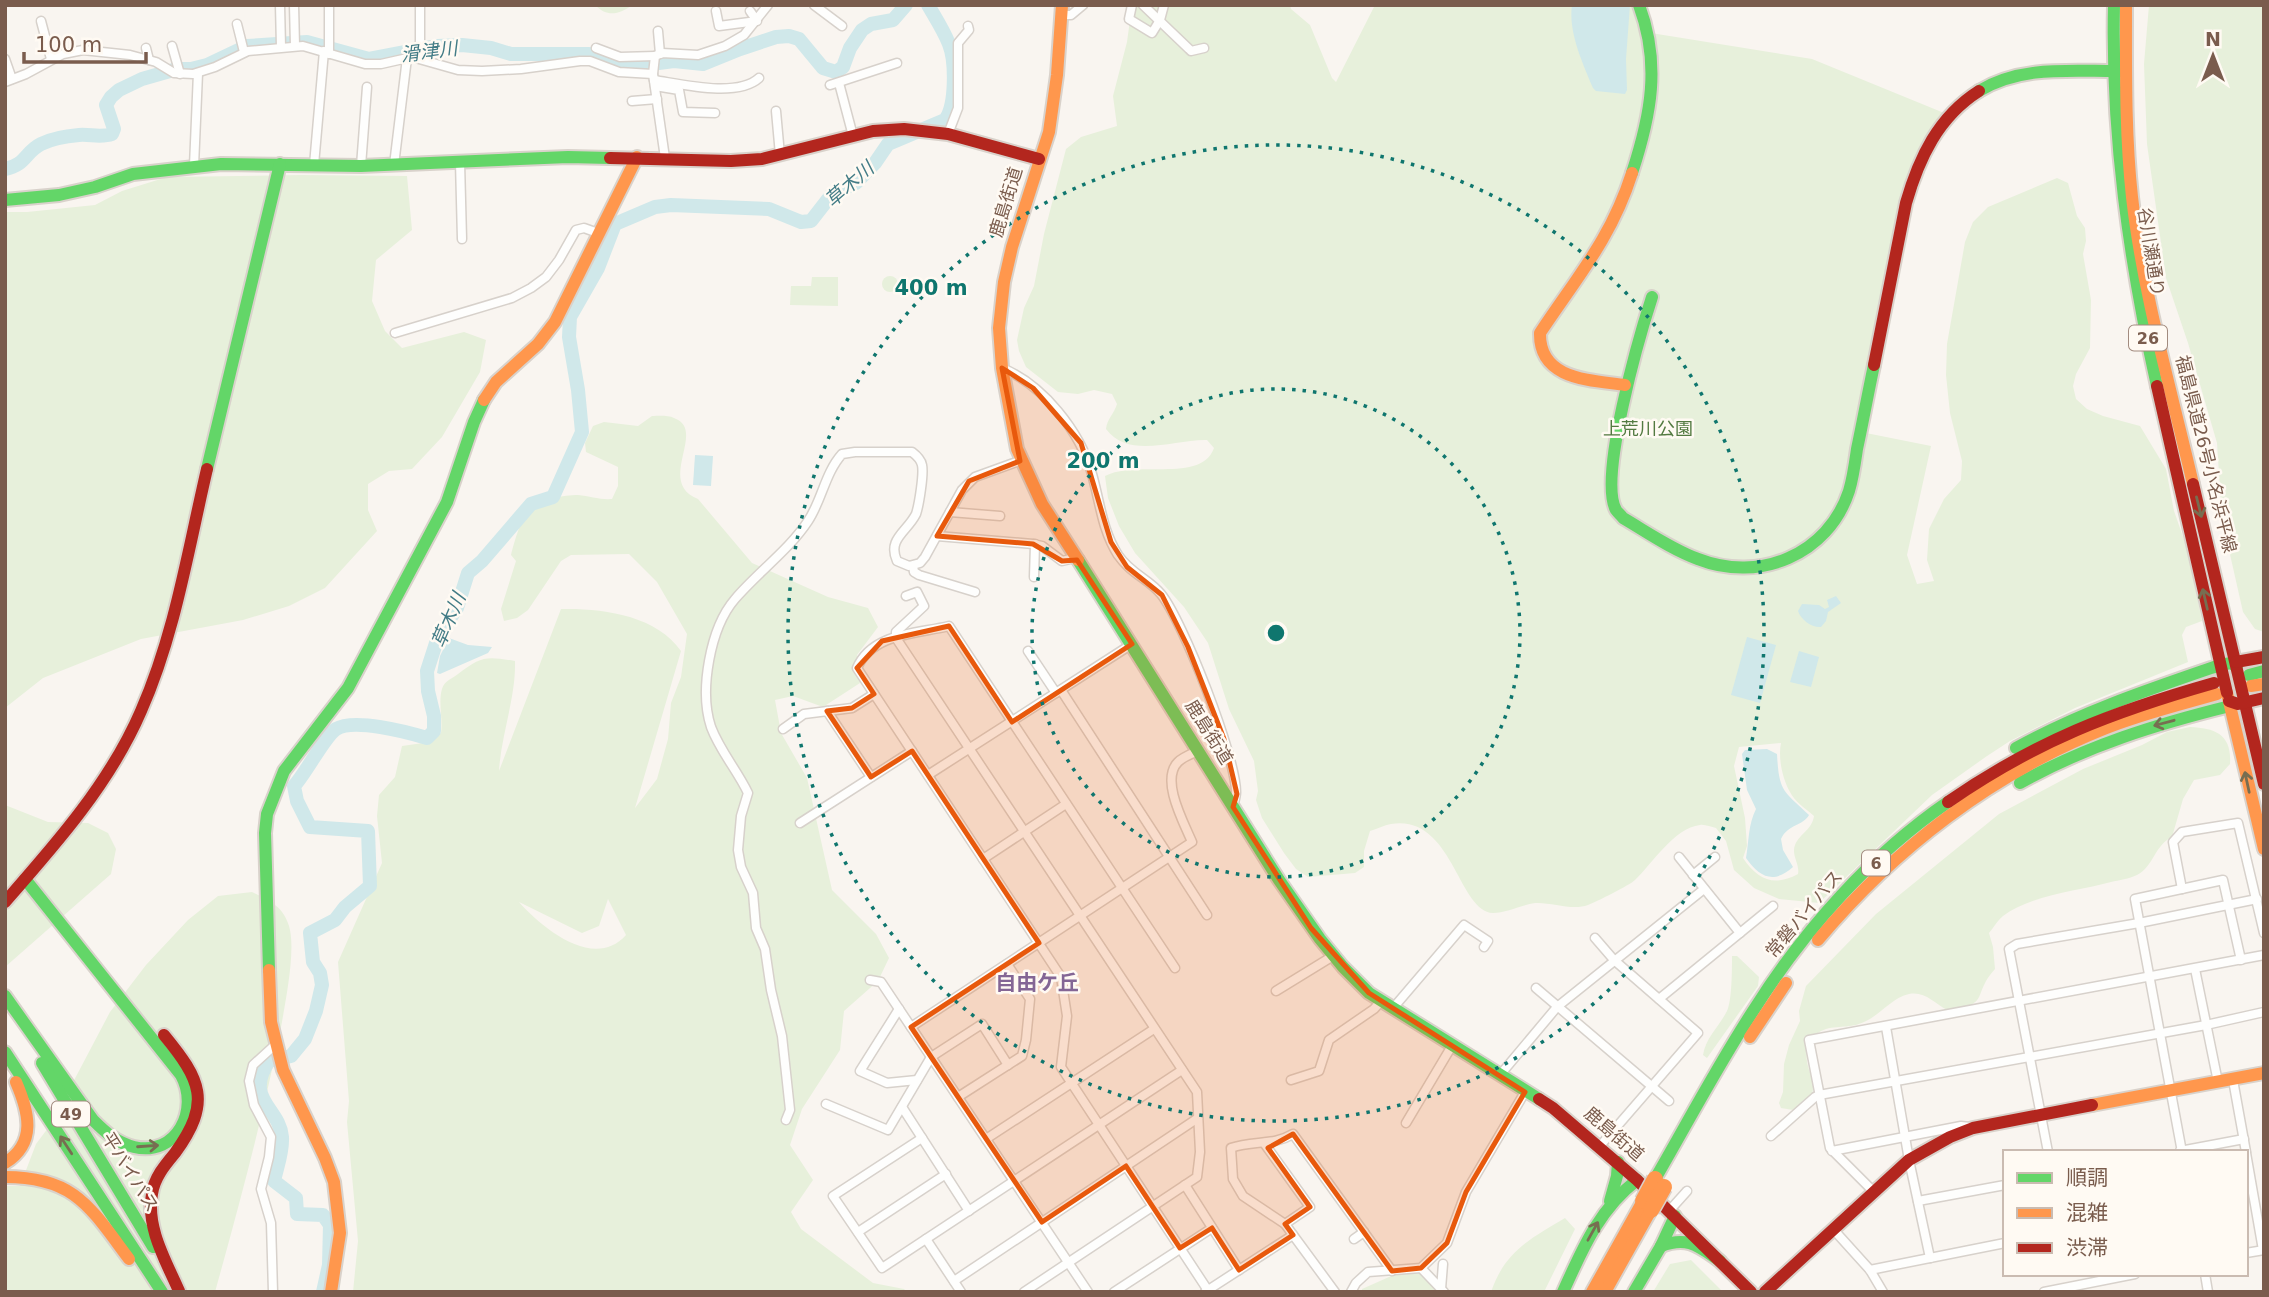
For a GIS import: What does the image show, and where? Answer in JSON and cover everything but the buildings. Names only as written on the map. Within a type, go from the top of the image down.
[{"type":"main road","points":[[1625,385],[1563,373],[1545,359],[1538,342],[1543,329],[1606,237],[1634,169],[1653,77],[1651,33],[1639,5]]},
{"type":"main road","name":"谷川瀬通り","points":[[2114,5],[2120,71],[2117,147],[2137,294],[2244,672]]},
{"type":"main road","name":"26","points":[[2120,71],[2126,5]]},
{"type":"main road","name":"鹿島街道","points":[[1062,10],[1049,132],[1038,159],[1004,282],[999,328],[1002,368],[1014,436],[1042,504],[1311,928],[1348,975],[1388,1004],[1553,1108],[1618,1162],[1751,1292]]},
{"type":"main road","points":[[1652,297],[1625,385],[1612,485],[1615,509],[1623,518],[1697,559],[1716,565],[1756,568],[1793,557],[1810,547],[1826,532],[1849,491],[1908,193],[1913,173],[1934,132],[1962,103],[1992,84],[2038,72],[2120,71]]},
{"type":"main road","points":[[5,200],[59,195],[95,187],[133,174],[194,166],[361,166],[568,157],[731,161],[780,155],[873,131],[941,133],[1038,159]]},
{"type":"main road","points":[[331,1292],[340,1233],[334,1182],[326,1158],[283,1070],[276,1048],[269,999],[265,834],[267,814],[284,771],[334,709],[447,502],[475,416],[502,375],[536,346],[555,322],[637,158]]},
{"type":"main road","points":[[5,902],[85,806],[106,776],[127,741],[150,689],[171,622],[248,289],[280,164]]},
{"type":"main road","points":[[1946,804],[1987,765],[2047,730],[2090,710],[2244,672],[2264,657]]},
{"type":"main road","name":"26","points":[[2244,672],[2228,699],[2264,849]]},
{"type":"main road","points":[[2228,699],[2264,698]]},
{"type":"main road","name":"26","points":[[2228,699],[2264,784]]},
{"type":"main road","name":"常磐バイパス","points":[[1605,1292],[1647,1205],[1755,1007],[1825,914],[1897,843],[1946,804],[2029,752],[2074,730],[2141,704],[2228,699]]},
{"type":"main road","name":"常磐バイパス","points":[[1659,1183],[1780,991],[1829,927],[1865,887],[1906,850],[1951,814],[2054,751],[2145,715],[2228,699]]},
{"type":"main road","points":[[5,998],[93,1120],[109,1136],[138,1148],[164,1144],[178,1134],[185,1122],[188,1106],[188,1090],[181,1075],[25,879]]},
{"type":"main road","points":[[25,879],[43,892],[185,1059],[193,1074],[199,1091],[199,1114],[193,1130],[154,1183],[150,1200],[152,1221],[159,1244],[179,1292]]},
{"type":"main road","name":"平バイパス","points":[[5,998],[61,1098],[102,1161],[179,1292]]},
{"type":"main road","name":"49","points":[[5,1052],[162,1292]]},
{"type":"main road","points":[[5,1062],[23,1097],[29,1120],[20,1151],[11,1161],[5,1163]]},
{"type":"main road","points":[[1766,1292],[1909,1160],[1931,1146],[1973,1128],[2264,1073]]},
{"type":"main road","points":[[1563,1292],[1610,1201],[1618,1162]]},
{"type":"main road","points":[[5,1177],[41,1179],[64,1186],[96,1216],[154,1292]]},
{"type":"main road","points":[[1610,1201],[1637,1180]]},
{"type":"main road","name":"常磐バイパス","points":[[1592,1292],[1647,1205]]},
{"type":"main road","points":[[1634,1292],[1661,1246],[1672,1214]]},
{"type":"main road","points":[[1661,1246],[1675,1240],[1689,1241],[1720,1261]]},
{"type":"street","points":[[280,5],[281,47]]},
{"type":"street","points":[[294,5],[295,46]]},
{"type":"street","points":[[314,165],[330,5]]},
{"type":"street","points":[[420,5],[420,58]]},
{"type":"street","points":[[596,48],[620,57],[698,55],[725,46],[744,35],[768,5]]},
{"type":"street","points":[[814,5],[842,26]]},
{"type":"street","points":[[1062,10],[1071,15],[1083,5]]},
{"type":"street","points":[[1132,5],[1129,19],[1152,33],[1160,20],[1164,5]]},
{"type":"street","points":[[1143,5],[1191,51],[1204,48]]},
{"type":"street","points":[[716,11],[719,26],[757,21]]},
{"type":"street","points":[[750,11],[757,21]]},
{"type":"street","points":[[41,21],[51,60]]},
{"type":"street","points":[[237,24],[244,52]]},
{"type":"street","points":[[941,133],[958,108],[958,43],[968,26]]},
{"type":"street","points":[[658,31],[653,78],[665,158]]},
{"type":"street","points":[[172,46],[180,74]]},
{"type":"street","points":[[5,59],[9,81],[69,52],[90,50],[149,60],[180,74],[198,73],[244,52],[295,46],[303,46],[349,61],[375,65],[420,58],[458,70],[513,70],[590,61],[619,72],[705,88],[752,85],[759,78]]},
{"type":"street","points":[[146,48],[149,60]]},
{"type":"street","points":[[394,165],[407,58]]},
{"type":"street","points":[[853,136],[834,84],[897,63]]},
{"type":"street","points":[[194,166],[198,73]]},
{"type":"street","points":[[653,78],[679,90],[683,112],[715,113]]},
{"type":"street","points":[[361,166],[367,87]]},
{"type":"street","points":[[632,101],[657,99]]},
{"type":"street","points":[[776,111],[780,155]]},
{"type":"street","points":[[460,162],[462,239]]},
{"type":"street","points":[[395,333],[521,294],[546,277],[576,230],[584,228],[598,233]]},
{"type":"street","points":[[1002,368],[1018,375],[1069,424],[1087,459],[1105,530],[1111,542],[1127,567],[1157,590],[1174,615],[1224,739],[1237,794],[1233,807]]},
{"type":"street","points":[[786,1120],[790,1110],[782,1036],[765,948],[756,928],[753,894],[741,867],[738,850],[741,816],[748,793],[717,741],[711,726],[706,694],[716,635],[733,602],[808,521],[832,469],[842,454],[912,452],[919,458],[922,465],[917,512],[894,542],[897,561],[903,566],[914,566],[925,557],[969,481],[1022,460]]},
{"type":"street","points":[[950,512],[1000,516]]},
{"type":"street","points":[[937,536],[1035,544],[1062,561],[1075,558]]},
{"type":"street","points":[[1034,577],[1035,544]]},
{"type":"street","points":[[914,566],[914,572],[919,575],[975,592]]},
{"type":"street","points":[[906,596],[916,592],[924,606],[896,632],[896,638],[1197,1092],[1200,1152],[1197,1177],[1024,1292]]},
{"type":"street","points":[[1175,968],[949,626],[875,644],[860,660],[857,668],[1061,977],[1066,1016],[1061,1067],[1207,1291],[1293,1235]]},
{"type":"street","points":[[928,775],[1132,643]]},
{"type":"street","points":[[1028,651],[1208,915]]},
{"type":"street","points":[[783,729],[804,714],[852,708],[874,694]]},
{"type":"street","points":[[827,711],[871,777]]},
{"type":"street","points":[[800,823],[912,751]]},
{"type":"street","points":[[911,1027],[1192,842],[1171,786],[1171,772],[1178,762],[1198,751]]},
{"type":"street","points":[[984,859],[1066,804]]},
{"type":"street","points":[[2182,889],[2173,842],[2182,832],[2238,823],[2264,933]]},
{"type":"street","points":[[1679,857],[1740,933]]},
{"type":"street","points":[[1693,875],[1715,857]]},
{"type":"street","points":[[2180,1150],[2135,899],[2223,880],[2241,960]]},
{"type":"street","points":[[1500,1075],[1557,1007],[1704,889]]},
{"type":"street","points":[[2048,1150],[2009,949],[2013,946],[2256,900]]},
{"type":"street","points":[[1659,999],[1773,906]]},
{"type":"street","points":[[1291,1080],[1319,1071],[1329,1040],[1374,1009],[1388,1004],[1464,925],[1488,941],[1484,947]]},
{"type":"street","points":[[1595,938],[1614,960],[1698,1033],[1600,1146]]},
{"type":"street","points":[[1874,1192],[1832,1151],[1828,1143],[1809,1040],[2264,955]]},
{"type":"street","points":[[1276,992],[1333,956]]},
{"type":"street","points":[[958,1097],[1022,1056],[1027,1041],[1030,999],[1007,964]]},
{"type":"street","points":[[2195,969],[2206,1024],[2246,1150]]},
{"type":"street","points":[[870,980],[881,982],[1088,1292]]},
{"type":"street","points":[[1536,988],[1668,1101]]},
{"type":"street","points":[[899,1009],[860,1071],[887,1083],[917,1080]]},
{"type":"street","points":[[1771,1136],[1819,1095],[2264,1012]]},
{"type":"street","points":[[826,1104],[888,1130],[931,1057],[982,1024],[1008,1065]]},
{"type":"street","points":[[1886,1027],[1909,1160],[1930,1258]]},
{"type":"street","points":[[986,1139],[1154,1029]]},
{"type":"street","points":[[1406,1123],[1453,1044]]},
{"type":"street","points":[[273,1292],[271,1223],[261,1189],[271,1138],[254,1105],[250,1081],[254,1065],[276,1048]]},
{"type":"street","points":[[922,1138],[833,1196],[882,1268],[1182,1070]]},
{"type":"street","points":[[1351,1292],[1368,1272],[1421,1268],[1447,1243],[1466,1192],[1525,1092]]},
{"type":"street","points":[[902,1107],[970,1210]]},
{"type":"street","points":[[954,1281],[1198,1118]]},
{"type":"street","points":[[1832,1151],[1961,1126],[1973,1128]]},
{"type":"street","points":[[1335,1292],[1285,1224],[1243,1196],[1233,1179],[1231,1148],[1242,1144],[1280,1142],[1293,1134],[1392,1271]]},
{"type":"street","points":[[2185,1150],[2244,1139]]},
{"type":"street","points":[[1264,1143],[1310,1207],[1285,1224]]},
{"type":"street","points":[[858,1232],[946,1174]]},
{"type":"street","points":[[2248,1174],[2250,1195],[2264,1250]]},
{"type":"street","points":[[1185,1185],[1239,1270]]},
{"type":"street","points":[[1918,1201],[2003,1185]]},
{"type":"street","points":[[1672,1214],[1687,1191]]},
{"type":"street","points":[[1114,1292],[1212,1228]]},
{"type":"street","points":[[1833,1229],[1870,1270],[1883,1292]]},
{"type":"street","points":[[1354,1239],[1364,1232]]},
{"type":"street","points":[[926,1239],[961,1292]]},
{"type":"street","points":[[1870,1270],[2003,1243]]},
{"type":"street","points":[[1442,1290],[1443,1264]]},
{"type":"street","points":[[1421,1268],[1442,1290]]},
{"type":"street","points":[[2044,1292],[2073,1289],[2127,1276]]},
{"type":"highlighted area","points":[[1002,368],[1033,388],[1081,443],[1111,542],[1127,567],[1162,595],[1188,647],[1224,739],[1237,794],[1233,807],[1311,928],[1369,993],[1525,1092],[1466,1192],[1447,1243],[1421,1268],[1392,1271],[1293,1134],[1268,1148],[1310,1207],[1285,1224],[1293,1235],[1239,1270],[1212,1228],[1180,1248],[1126,1166],[1042,1222],[911,1027],[1039,943],[912,751],[871,777],[827,711],[852,708],[874,694],[857,668],[882,641],[949,626],[1012,722],[1132,644],[1077,560],[1062,561],[1033,544],[937,536],[969,481],[1020,461]]},
{"type":"green space","points":[[595,5],[633,5],[623,11],[609,13]]},
{"type":"green space","name":"上荒川公園","points":[[1132,5],[1290,5],[1291,9],[1310,25],[1336,82],[1375,5],[1639,5],[1651,33],[1812,59],[1949,115],[1923,152],[1861,432],[1931,446],[1907,555],[1917,584],[1934,581],[1927,560],[1929,529],[1944,499],[1961,480],[1962,461],[1950,413],[1946,375],[1947,344],[1965,242],[1973,222],[1988,207],[2057,178],[2068,183],[2077,216],[2085,228],[2083,254],[2091,300],[2090,348],[2076,374],[2073,386],[2076,399],[2087,409],[2103,416],[2140,426],[2166,469],[2174,511],[2187,548],[2202,621],[2186,627],[2182,635],[2188,662],[2075,708],[2010,741],[1987,756],[1932,795],[1819,903],[1779,899],[1754,888],[1734,870],[1726,841],[1716,828],[1702,825],[1690,828],[1672,840],[1632,882],[1582,907],[1535,903],[1493,913],[1481,908],[1471,897],[1441,848],[1428,834],[1412,825],[1391,824],[1370,831],[1364,851],[1364,867],[1355,873],[1308,877],[1296,869],[1262,818],[1256,800],[1258,791],[1254,761],[1229,709],[1208,643],[1184,607],[1135,553],[1119,526],[1108,498],[1105,476],[1118,471],[1196,465],[1207,459],[1214,448],[1207,440],[1153,446],[1127,444],[1106,429],[1117,404],[1112,394],[1094,390],[1078,394],[1058,392],[1026,367],[1019,351],[1017,340],[1024,308],[1034,286],[1066,149],[1081,137],[1117,126],[1113,96],[1127,42]],"holes":[[[1781,743],[1781,768],[1787,786],[1794,799],[1814,816],[1811,825],[1795,845],[1798,874],[1774,880],[1755,872],[1743,858],[1747,846],[1745,818],[1734,766],[1739,747]]]},
{"type":"green space","points":[[2149,5],[2264,5],[2264,632],[2255,629],[2243,612],[2222,519],[2217,443],[2166,278],[2147,144],[2144,64]]},
{"type":"green space","points":[[407,176],[412,230],[376,260],[372,301],[385,331],[402,348],[464,332],[486,340],[480,372],[442,437],[412,469],[389,471],[368,484],[368,510],[377,531],[325,588],[289,606],[243,620],[141,639],[43,678],[5,708],[5,212],[95,205],[122,191],[167,177]]},
{"type":"green space","points":[[887,276],[893,276],[898,284],[896,290],[887,292],[882,287],[882,281]]},
{"type":"green space","points":[[812,277],[838,277],[838,306],[790,305],[791,286],[811,286]]},
{"type":"green space","points":[[652,416],[672,417],[683,424],[686,433],[680,469],[681,481],[686,491],[698,499],[752,563],[828,597],[868,608],[878,627],[857,655],[860,683],[823,707],[793,696],[775,700],[781,733],[807,778],[832,890],[876,934],[889,958],[878,981],[844,1011],[840,1050],[802,1109],[790,1145],[813,1180],[791,1212],[801,1229],[873,1283],[904,1289],[907,1292],[353,1292],[358,1241],[347,1122],[349,1101],[338,962],[382,863],[377,816],[379,795],[395,777],[402,746],[423,743],[441,733],[440,699],[445,684],[478,661],[490,658],[515,661],[499,771],[561,609],[594,610],[627,616],[657,629],[681,651],[635,808],[657,779],[668,739],[671,703],[681,677],[687,634],[657,582],[629,554],[571,555],[561,561],[528,610],[517,618],[504,621],[501,609],[516,561],[511,555],[512,550],[527,513],[546,500],[560,497],[578,495],[612,499],[618,486],[618,467],[586,452],[585,443],[593,426],[604,422],[638,426]],"holes":[[[608,899],[626,935],[613,945],[599,949],[584,947],[555,933],[519,902],[582,933],[599,926]]]},
{"type":"green space","points":[[2190,727],[2208,729],[2220,735],[2228,746],[2230,764],[2220,775],[2194,780],[2183,799],[2172,837],[2161,845],[2143,871],[2127,878],[2041,898],[2003,916],[1989,933],[1995,969],[1976,1002],[1970,1005],[1947,1010],[1925,996],[1909,994],[1898,998],[1862,1023],[1826,1029],[1818,1033],[1808,1045],[1807,1052],[1808,1068],[1815,1083],[1811,1097],[1793,1110],[1781,1108],[1779,1103],[1783,1092],[1784,1064],[1800,1021],[1799,1011],[1806,986],[1876,914],[1999,814],[2083,769],[2167,732]]},
{"type":"green space","points":[[5,805],[48,822],[88,823],[108,833],[116,849],[111,874],[5,967]]},
{"type":"green space","points":[[252,892],[270,901],[286,919],[291,936],[291,960],[282,1022],[267,1090],[215,1292],[5,1292],[5,1186],[20,1186],[36,1144],[51,1124],[110,1012],[146,965],[188,920],[218,896]]},
{"type":"green space","points":[[1732,956],[1737,956],[1759,977],[1758,986],[1707,1058],[1703,1055],[1707,1043],[1729,1006]]},
{"type":"green space","points":[[1565,1218],[1575,1229],[1544,1292],[1491,1292],[1511,1256],[1530,1240]]},
{"type":"green space","points":[[1691,1260],[1723,1292],[1653,1292],[1670,1264]]},
{"type":"green space","points":[[1398,1273],[1432,1274],[1446,1292],[1362,1292],[1362,1289]]},
{"type":"water","points":[[1572,5],[1630,5],[1625,94],[1596,91],[1593,88],[1574,37]]},
{"type":"water","points":[[695,455],[713,456],[711,486],[693,485]]},
{"type":"water","points":[[1836,596],[1841,603],[1828,612],[1821,627],[1811,625],[1799,614],[1802,604],[1819,605],[1825,609],[1829,607],[1827,600]]},
{"type":"water","points":[[1747,637],[1776,645],[1760,703],[1731,695]]},
{"type":"water","points":[[449,638],[468,645],[492,647],[488,653],[440,674],[437,673],[440,656]]},
{"type":"water","points":[[1799,651],[1819,657],[1811,687],[1790,682]]},
{"type":"water","points":[[1767,749],[1777,754],[1779,776],[1784,789],[1809,815],[1787,830],[1781,839],[1783,850],[1793,867],[1780,876],[1773,877],[1762,874],[1746,858],[1750,827],[1756,809],[1747,790],[1742,754],[1745,750]]},
{"type":"waterway","name":"滑津川","points":[[5,169],[17,165],[36,147],[49,141],[74,135],[112,134],[114,129],[106,105],[119,90],[142,79],[177,69],[207,65],[247,46],[307,42],[369,59],[437,46],[462,45],[491,48],[511,54],[589,54],[636,66],[674,61],[703,64],[776,37],[789,36],[799,39],[823,68],[836,72],[843,67],[850,48],[862,30],[871,24],[893,20],[906,5]]},
{"type":"waterway","name":"草木川","points":[[323,1292],[329,1265],[330,1225],[323,1215],[297,1214],[296,1198],[274,1181],[282,1137],[280,1127],[261,1094],[260,1085],[269,1061],[291,1056],[305,1039],[322,985],[320,973],[313,962],[310,933],[335,920],[345,907],[370,886],[368,831],[310,827],[297,801],[294,786],[326,739],[336,729],[367,725],[427,738],[434,731],[427,671],[438,637],[457,608],[468,573],[482,561],[531,504],[553,497],[582,432],[569,337],[570,317],[598,268],[615,224],[655,207],[671,205],[769,209],[801,222],[811,221],[832,194],[856,183],[888,144],[945,120],[949,113],[954,84],[953,61],[945,34],[928,5]]},
{"type":"traffic: fast","points":[[1632,173],[1644,131],[1651,89],[1650,48],[1639,5]]},
{"type":"traffic: fast","points":[[2114,5],[2116,101],[2124,197],[2138,291],[2157,386]]},
{"type":"traffic: fast","points":[[1979,91],[1996,82],[2032,73],[2125,71]]},
{"type":"traffic: fast","points":[[5,200],[59,195],[95,187],[133,174],[221,164],[361,166],[568,157],[610,158]]},
{"type":"traffic: fast","points":[[207,469],[280,164]]},
{"type":"traffic: fast","points":[[1652,297],[1616,438],[1612,493],[1616,510],[1623,518],[1698,559],[1721,566],[1744,568],[1767,565],[1789,558],[1808,547],[1825,532],[1839,513],[1849,491],[1874,365]]},
{"type":"traffic: fast","points":[[269,970],[265,833],[267,814],[284,771],[348,688],[447,502],[484,400]]},
{"type":"traffic: fast","points":[[1078,560],[1279,880],[1343,967],[1369,993],[1539,1099]]},
{"type":"traffic: fast","points":[[2016,748],[2065,723],[2142,692],[2220,665],[2231,663],[2237,667]]},
{"type":"traffic: fast","points":[[2249,675],[2264,671]]},
{"type":"traffic: fast","points":[[2020,783],[2070,758],[2122,737],[2230,706]]},
{"type":"traffic: fast","points":[[1655,1179],[1716,1071],[1795,950],[1841,895],[1866,870],[1892,845],[1948,802]]},
{"type":"traffic: fast","points":[[5,996],[93,1120],[107,1133],[128,1145],[149,1148],[162,1145],[173,1138],[181,1128],[188,1102],[181,1075],[25,879]]},
{"type":"traffic: fast","points":[[5,1052],[162,1292]]},
{"type":"traffic: fast","points":[[42,1063],[153,1247]]},
{"type":"traffic: fast","points":[[1610,1201],[1618,1162]]},
{"type":"traffic: fast","points":[[1563,1292],[1602,1217],[1637,1180]]},
{"type":"traffic: fast","points":[[1634,1292],[1675,1216]]},
{"type":"traffic: fast","points":[[1661,1246],[1686,1242],[1720,1261]]},
{"type":"traffic: slow","points":[[1062,5],[1057,75],[1049,132],[1012,247],[1004,282],[999,328],[1002,368],[1017,449],[1042,504],[1078,560]]},
{"type":"traffic: slow","points":[[2126,5],[2128,149],[2137,233],[2150,305],[2193,484]]},
{"type":"traffic: slow","points":[[484,400],[496,382],[538,344],[555,322],[637,157]]},
{"type":"traffic: slow","points":[[1625,385],[1582,379],[1557,369],[1542,349],[1540,333],[1603,238],[1624,197],[1632,173]]},
{"type":"traffic: slow","points":[[2251,686],[2264,684]]},
{"type":"traffic: slow","points":[[2227,693],[2264,849]]},
{"type":"traffic: slow","points":[[1818,940],[1879,875],[1948,817],[1985,791],[2063,747],[2104,729],[2217,694]]},
{"type":"traffic: slow","points":[[269,970],[271,1022],[283,1070],[334,1182],[340,1233],[331,1292]]},
{"type":"traffic: slow","points":[[1750,1037],[1786,983]]},
{"type":"traffic: slow","points":[[2092,1105],[2264,1073]]},
{"type":"traffic: slow","points":[[5,1163],[15,1155],[26,1136],[27,1116],[16,1082]]},
{"type":"traffic: slow","points":[[5,1177],[48,1182],[79,1198],[129,1259]]},
{"type":"traffic: slow","points":[[1643,1201],[1655,1179]]},
{"type":"traffic: slow","points":[[1651,1210],[1664,1187]]},
{"type":"traffic: slow","points":[[1592,1292],[1643,1201]]},
{"type":"traffic: slow","points":[[1605,1292],[1651,1210]]},
{"type":"traffic: jam","points":[[1874,365],[1906,203],[1917,170],[1941,126],[1965,101],[1979,91]]},
{"type":"traffic: jam","points":[[610,158],[731,161],[762,159],[873,131],[904,129],[948,134],[1039,159]]},
{"type":"traffic: jam","points":[[2157,386],[2227,693]]},
{"type":"traffic: jam","points":[[5,902],[98,788],[141,711],[172,622],[207,469]]},
{"type":"traffic: jam","points":[[2193,484],[2264,784]]},
{"type":"traffic: jam","points":[[2236,662],[2264,657]]},
{"type":"traffic: jam","points":[[1948,802],[2012,762],[2076,730],[2142,705],[2214,683]]},
{"type":"traffic: jam","points":[[2229,701],[2238,704],[2264,698]]},
{"type":"traffic: jam","points":[[164,1035],[187,1065],[197,1092],[198,1105],[187,1135],[158,1177],[152,1194],[154,1232],[179,1291]]},
{"type":"traffic: jam","points":[[1539,1099],[1637,1180],[1751,1292]]},
{"type":"traffic: jam","points":[[1765,1292],[1909,1160],[1950,1137],[1973,1128],[2092,1105]]},
{"type":"district","name":"自由ケ丘","points":[[1037,983]]}]
